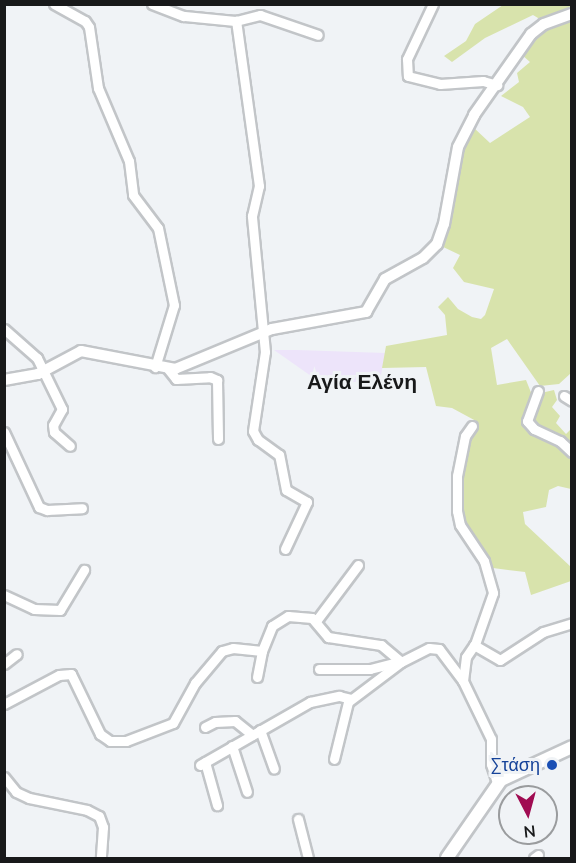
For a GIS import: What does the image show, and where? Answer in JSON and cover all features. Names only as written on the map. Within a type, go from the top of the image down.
[{"type":"main road","points":[[447,858],[497,783],[572,747]]},
{"type":"street","points":[[54,4],[85,21],[89,27],[98,88],[129,161],[133,195],[159,228],[174,305],[155,367]]},
{"type":"street","points":[[152,4],[184,16],[236,21],[260,15],[318,35]]},
{"type":"street","points":[[433,4],[407,58],[409,78],[440,84],[485,81],[497,84]]},
{"type":"street","points":[[4,380],[44,372],[74,353],[87,351],[168,369],[263,332],[359,316],[369,308],[385,279],[432,250],[444,224],[460,141],[535,31],[572,14]]},
{"type":"street","points":[[236,21],[259,177],[252,216],[264,366],[253,431],[258,440],[279,455],[286,490],[307,502],[285,549]]},
{"type":"street","points":[[4,329],[32,351],[44,372],[62,409],[53,425],[54,432],[70,446]]},
{"type":"street","points":[[168,369],[176,379],[210,377],[217,380],[218,439]]},
{"type":"street","points":[[538,391],[527,421],[534,429],[560,441],[572,452]]},
{"type":"street","points":[[463,681],[466,657],[475,644],[493,593],[484,561],[460,525],[457,511],[457,476],[465,436],[472,426]]},
{"type":"street","points":[[4,432],[39,507],[47,510],[82,508]]},
{"type":"street","points":[[316,621],[358,565]]},
{"type":"street","points":[[4,595],[34,609],[60,610],[84,570]]},
{"type":"street","points":[[257,678],[262,651],[272,626],[281,619],[307,616],[316,621],[324,635],[381,645],[401,662]]},
{"type":"street","points":[[475,644],[500,660],[543,632],[572,623]]},
{"type":"street","points":[[4,704],[59,675],[71,674],[100,734],[110,741],[126,741],[173,723],[195,683],[222,651],[233,648],[262,651]]},
{"type":"street","points":[[218,805],[202,764],[316,700],[351,699],[401,662],[429,648],[439,649],[463,681],[491,739],[491,764],[497,783]]},
{"type":"street","points":[[4,664],[17,654]]},
{"type":"street","points":[[319,669],[370,669],[401,662]]},
{"type":"street","points":[[334,759],[351,699]]},
{"type":"street","points":[[205,727],[215,722],[235,721],[256,732],[274,770]]},
{"type":"street","points":[[232,746],[247,792]]},
{"type":"street","points":[[4,777],[16,792],[29,798],[87,810],[99,816],[103,827],[101,858]]},
{"type":"street","points":[[298,819],[308,858]]},
{"type":"shaded area","points":[[274,350],[385,353],[380,381],[321,383]]},
{"type":"green space","points":[[503,5],[571,5],[571,12],[543,21],[533,15],[485,38],[452,62],[444,56],[466,41],[475,24]]},
{"type":"green space","points":[[571,19],[571,373],[559,384],[540,386],[507,339],[491,348],[497,385],[526,380],[532,395],[554,390],[557,400],[552,407],[560,416],[556,423],[566,434],[571,429],[571,489],[558,486],[549,490],[546,507],[523,512],[525,524],[571,567],[571,581],[531,595],[525,572],[493,568],[465,524],[458,493],[469,432],[477,428],[476,421],[452,408],[436,406],[426,367],[382,368],[386,346],[447,335],[445,315],[438,307],[448,297],[458,309],[472,317],[481,319],[485,315],[494,289],[464,282],[453,268],[460,255],[439,245],[462,150],[473,127],[490,143],[530,117],[523,107],[501,96],[519,82],[517,73],[530,62],[522,55],[540,31]]},
{"type":"place","name":"Στάση","points":[[552,765]]},
{"type":"district","name":"Αγία Ελένη","points":[[362,382]]}]
